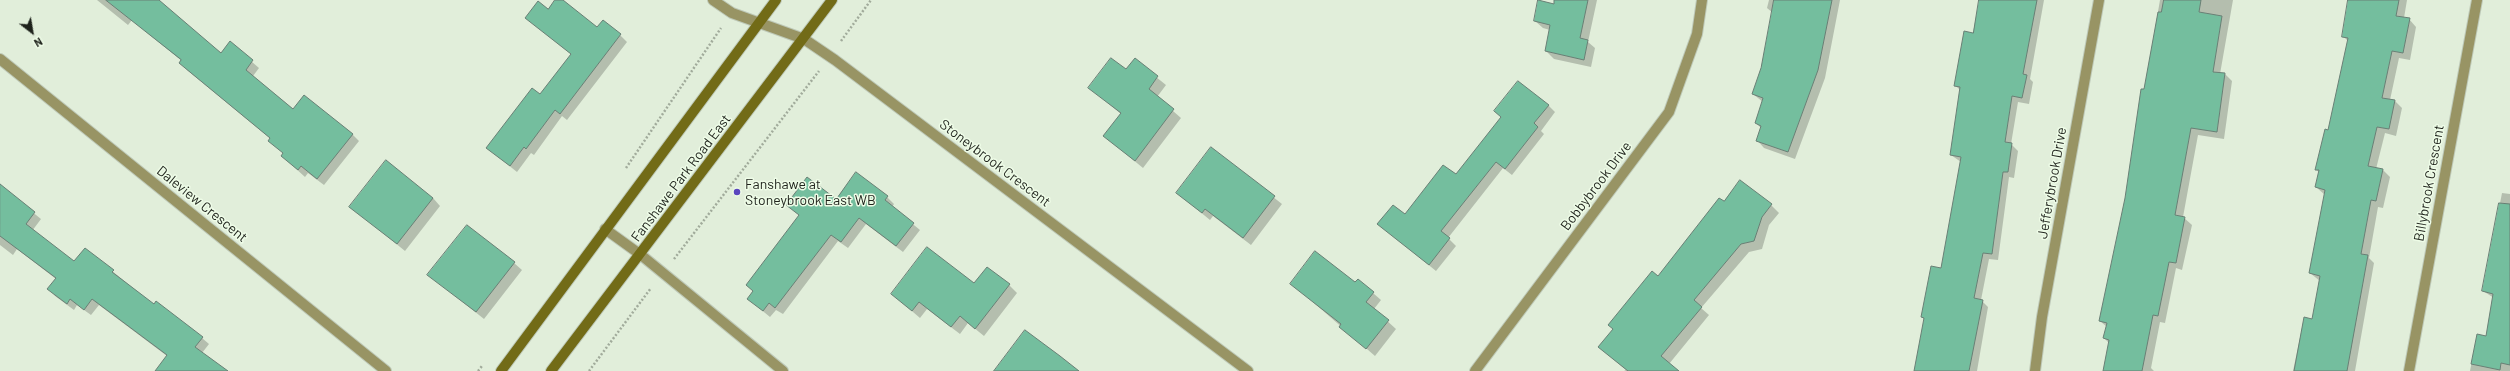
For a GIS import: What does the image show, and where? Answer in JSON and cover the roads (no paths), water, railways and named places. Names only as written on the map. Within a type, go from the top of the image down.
[{"type":"main road","points":[[501,371],[776,0]]},
{"type":"main road","name":"Fanshawe Park Road East","points":[[551,371],[641,255],[832,0]]},
{"type":"street","name":"Stoneybrook Crescent","points":[[713,0],[732,13],[758,24],[804,39],[841,64],[1248,371]]},
{"type":"street","name":"Bobbybrook Drive","points":[[1475,371],[1669,112],[1697,34],[1702,0]]},
{"type":"street","name":"Jefferybrook Drive","points":[[2035,371],[2042,317],[2099,0]]},
{"type":"street","name":"Billybrook Crescent","points":[[2409,371],[2477,0]]},
{"type":"street","name":"Daleview Crescent","points":[[0,59],[386,371]]},
{"type":"street","points":[[605,229],[641,255],[783,371]]},
{"type":"place","name":"Fanshawe at Stoneybrook East WB","points":[[737,192]]}]
